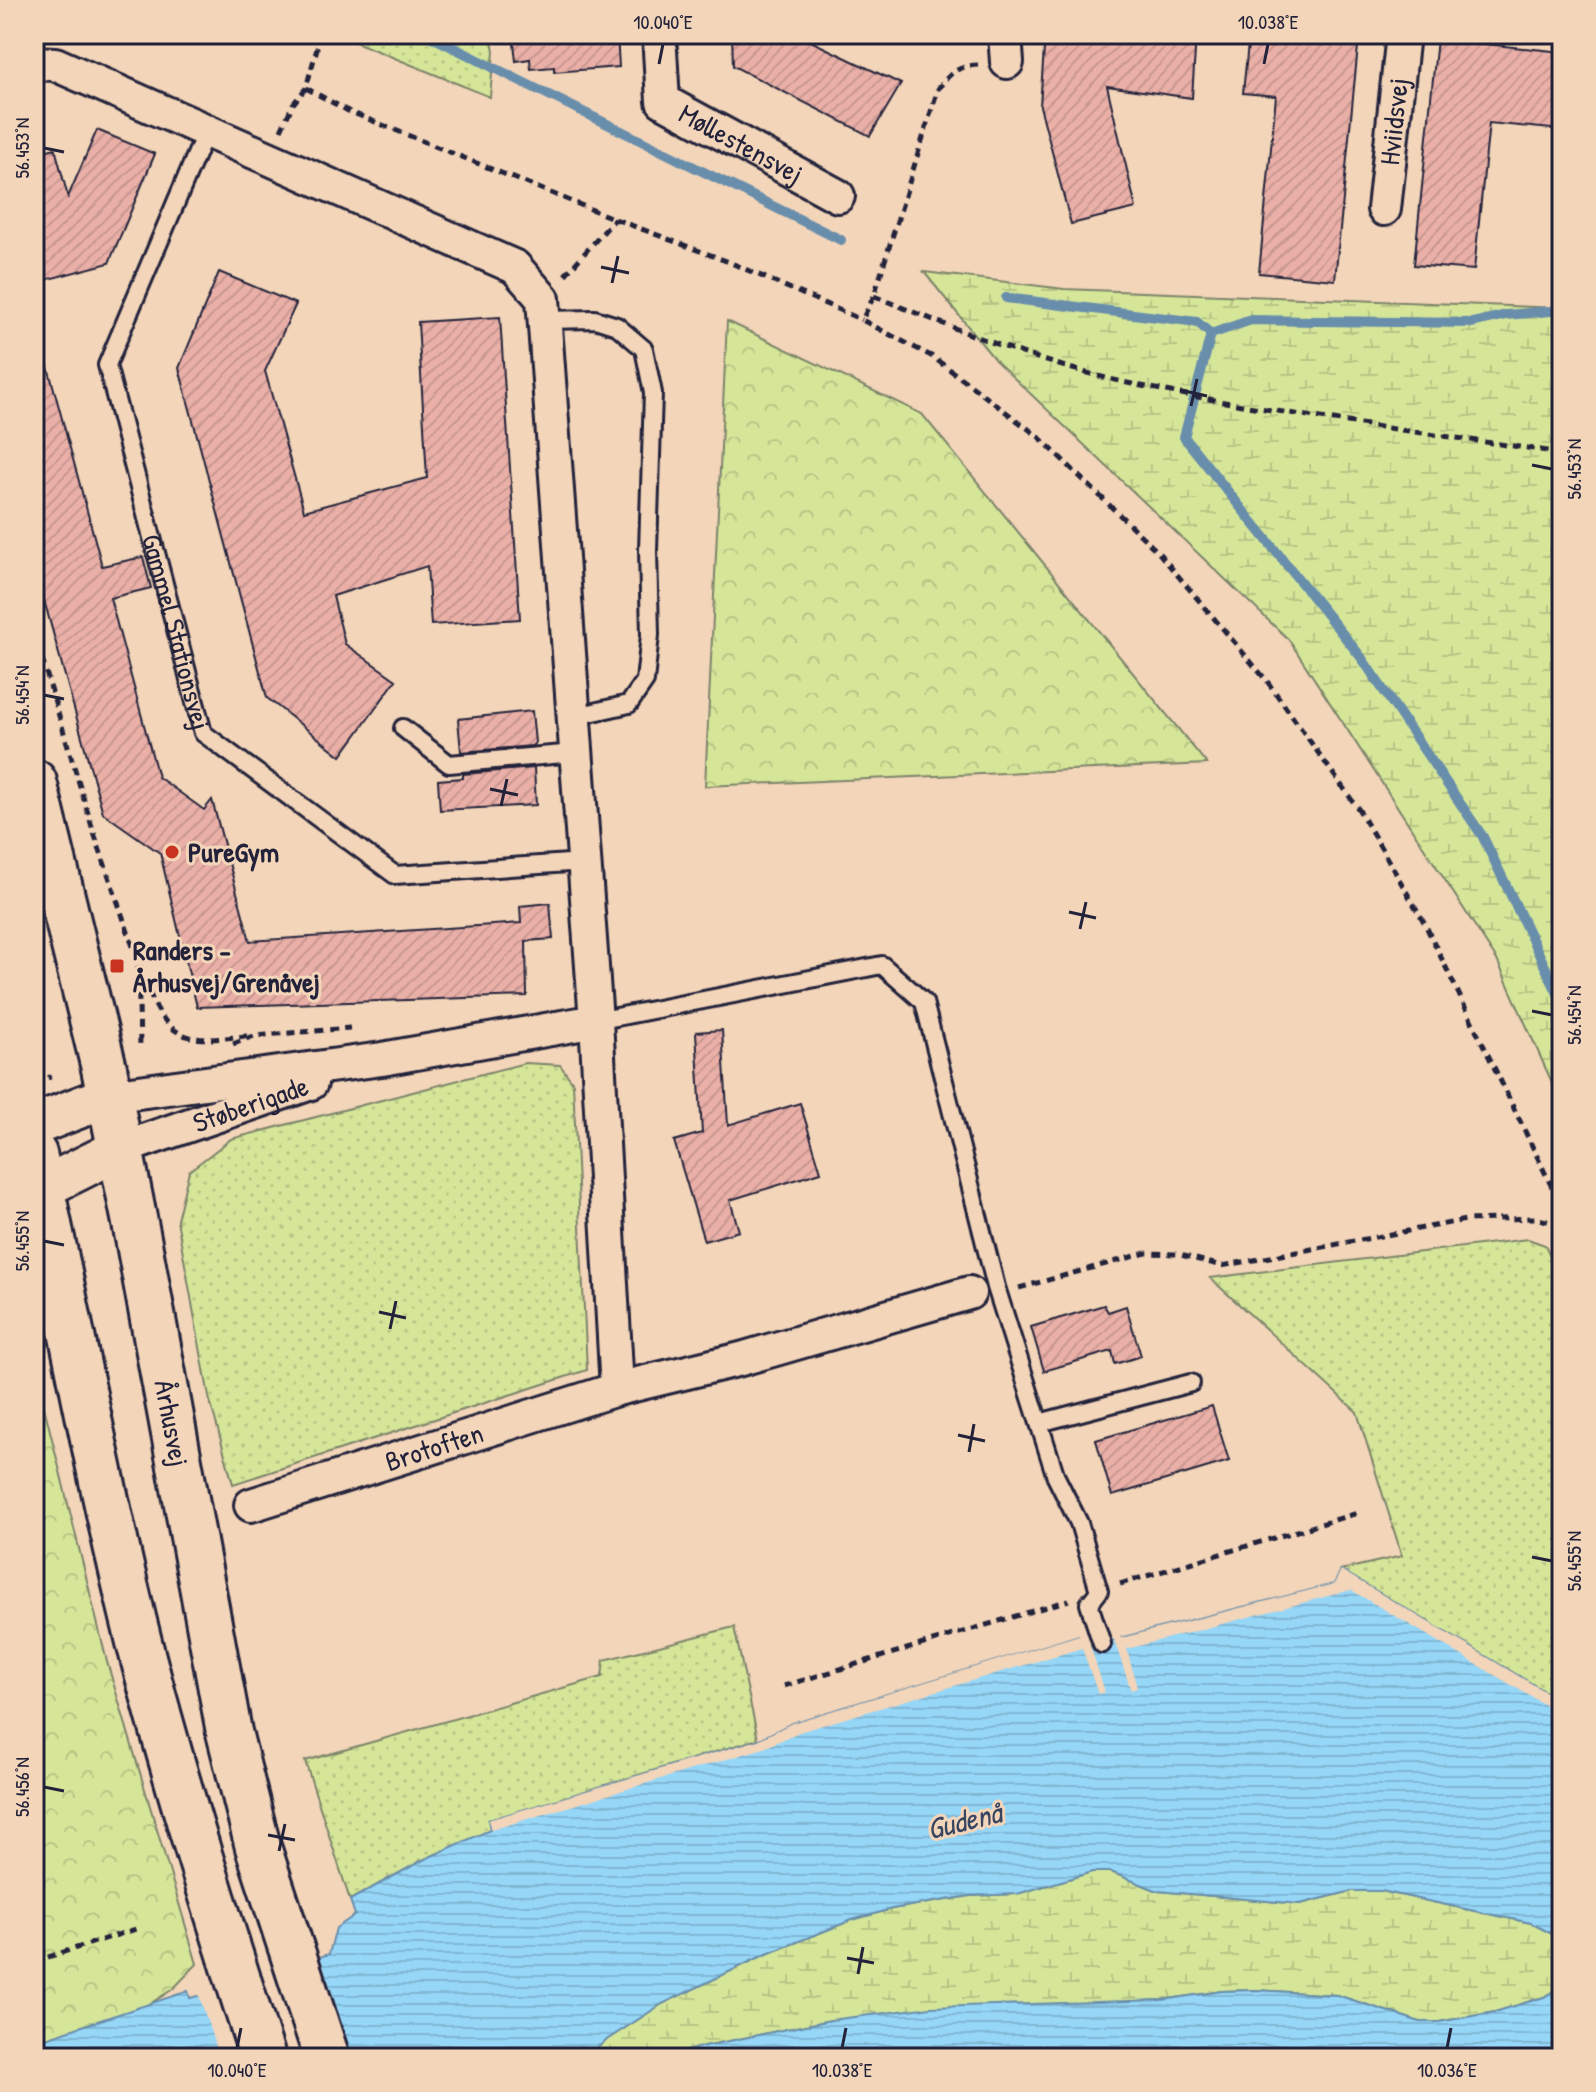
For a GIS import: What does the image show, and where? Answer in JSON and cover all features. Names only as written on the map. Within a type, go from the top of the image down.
[{"type":"main road","name":"Århusvej","points":[[34,782],[97,1035],[229,1732],[258,1847],[327,2058]]},
{"type":"main road","points":[[37,1178],[140,1644],[179,1786],[263,2058]]},
{"type":"street","name":"Møllestensvej","points":[[659,34],[663,101],[838,196]]},
{"type":"street","name":"Hviidsvej","points":[[1384,209],[1403,34]]},
{"type":"street","points":[[34,63],[55,64],[515,267],[545,309],[596,1021],[617,1389]]},
{"type":"street","name":"Støberigade","points":[[109,1096],[382,1059],[596,1021]]},
{"type":"street","name":"Støberigade","points":[[120,1149],[382,1059]]},
{"type":"street","points":[[34,1125],[109,1096]]},
{"type":"street","points":[[37,1178],[120,1149]]},
{"type":"street","name":"Brotoften","points":[[251,1505],[617,1389],[754,1355],[982,1290]]},
{"type":"lane","name":"Gammel Stationsvej","points":[[207,129],[107,365],[203,733],[395,875],[584,862]]},
{"type":"lane","points":[[545,309],[617,326],[644,349],[653,393],[648,550],[650,635],[645,681],[629,704],[572,717]]},
{"type":"lane","points":[[403,728],[449,764],[575,753]]},
{"type":"lane","points":[[596,1021],[882,965],[924,1002],[982,1290],[1039,1423],[1056,1477],[1079,1523],[1099,1591],[1089,1604],[1102,1644]]},
{"type":"lane","points":[[1039,1423],[1191,1383]]},
{"type":"path","points":[[269,156],[293,104],[306,88],[321,34]]},
{"type":"path","points":[[862,320],[874,296],[938,89],[951,72],[1006,48]]},
{"type":"path","points":[[306,88],[348,111],[729,262],[862,320],[933,357],[1039,437],[1158,552],[1267,681],[1359,810],[1424,922],[1562,1208]]},
{"type":"path","points":[[545,309],[615,219]]},
{"type":"path","points":[[874,296],[1005,348],[1130,383],[1286,412],[1562,453]]},
{"type":"path","points":[[34,632],[93,830],[148,992],[162,1017],[180,1033],[194,1037],[254,1036]]},
{"type":"path","points":[[138,961],[140,1049]]},
{"type":"path","points":[[982,1290],[1012,1290],[1146,1253],[1177,1254],[1222,1266],[1466,1220],[1535,1218],[1562,1225]]},
{"type":"path","points":[[34,1957],[45,1958],[136,1929]]},
{"type":"green space","points":[[336,34],[491,34],[494,51],[490,97]]},
{"type":"green space","points":[[924,272],[1064,289],[1562,308],[1562,1105],[1497,960],[1289,640],[995,360]]},
{"type":"green space","points":[[727,321],[922,414],[1207,764],[705,786]]},
{"type":"green space","points":[[525,1063],[560,1065],[573,1083],[587,1370],[233,1484],[209,1397],[177,1220],[189,1171],[231,1139]]},
{"type":"green space","points":[[1528,1239],[1545,1245],[1562,1280],[1562,1691],[1559,1690],[1554,1697],[1341,1570],[1402,1556],[1357,1412],[1210,1278]]},
{"type":"green space","points":[[34,1366],[107,1662],[197,1964],[173,1989],[148,2005],[34,2042]]},
{"type":"green space","points":[[734,1627],[758,1739],[489,1820],[491,1830],[425,1859],[350,1900],[305,1761],[602,1677],[604,1660]]},
{"type":"green space","points":[[1092,1872],[1111,1872],[1158,1891],[1300,1904],[1352,1891],[1381,1891],[1531,1923],[1562,1939],[1562,1987],[1544,1997],[1495,2012],[1439,2022],[1420,2022],[1337,1995],[1222,1991],[1162,2000],[831,2020],[700,2047],[666,2058],[585,2058],[662,2004],[762,1956],[852,1920],[892,1909],[970,1896],[1017,1894]]},
{"type":"water","name":"Gudenå","points":[[1341,1570],[1554,1697],[1559,1690],[1562,1691],[1562,1939],[1531,1923],[1381,1891],[1352,1891],[1300,1904],[1158,1891],[1111,1872],[1092,1872],[1017,1894],[970,1896],[892,1909],[852,1920],[762,1956],[662,2004],[585,2058],[34,2058],[34,2042],[188,1991],[190,1998],[198,1996],[329,1954],[336,1928],[355,1915],[350,1900],[425,1859],[490,1830],[488,1820],[758,1740],[792,1723],[1080,1635],[1092,1648],[1120,1638],[1334,1584]]},
{"type":"water","points":[[1562,1987],[1562,2058],[666,2058],[700,2047],[831,2020],[931,2007],[1162,2000],[1222,1991],[1256,1990],[1337,1995],[1420,2022],[1439,2022],[1495,2012],[1544,1997]]},
{"type":"pier","points":[[1341,1570],[1554,1697],[1559,1690],[1562,1691],[1562,1715],[1351,1590],[1127,1649],[1137,1688],[1131,1690],[1113,1637],[1119,1635],[1121,1638],[1334,1584]]},
{"type":"pier","points":[[1079,1631],[1088,1639],[1105,1692],[1098,1694],[1082,1648],[799,1732],[764,1748],[491,1830],[488,1820],[758,1740],[792,1723],[1079,1635]]},
{"type":"pier","points":[[319,1953],[353,2058],[219,2058],[198,1992]]},
{"type":"building","points":[[513,34],[617,34],[619,67],[554,72],[554,67],[531,69],[530,59],[516,61]]},
{"type":"building","points":[[732,34],[796,34],[901,84],[870,136],[733,66]]},
{"type":"building","points":[[1045,34],[1196,34],[1192,98],[1107,86],[1136,208],[1071,224],[1040,106]]},
{"type":"building","points":[[1249,34],[1359,36],[1335,280],[1259,273],[1276,96],[1243,93]]},
{"type":"building","points":[[1437,39],[1562,52],[1562,130],[1489,123],[1474,270],[1414,265]]},
{"type":"building","points":[[97,130],[155,154],[109,263],[34,283],[34,154],[55,148],[68,197]]},
{"type":"building","points":[[219,272],[296,304],[265,371],[304,511],[427,478],[418,322],[500,317],[520,619],[431,625],[427,566],[333,596],[345,644],[396,680],[341,756],[267,698],[179,368]]},
{"type":"building","points":[[42,345],[102,566],[143,557],[151,588],[110,598],[158,777],[204,810],[212,800],[250,941],[521,923],[520,906],[550,903],[553,939],[526,941],[527,996],[197,1007],[160,853],[103,813],[34,564],[34,346]]},
{"type":"building","points":[[532,711],[535,743],[532,746],[461,752],[458,719]]},
{"type":"building","points":[[534,768],[536,805],[440,810],[438,780],[463,778],[463,774]]},
{"type":"building","points":[[722,1030],[728,1125],[800,1103],[821,1172],[730,1200],[739,1231],[704,1241],[674,1141],[702,1133],[696,1032]]},
{"type":"building","points":[[1104,1305],[1108,1312],[1126,1306],[1141,1356],[1115,1364],[1112,1351],[1044,1371],[1031,1327]]},
{"type":"building","points":[[1212,1406],[1229,1461],[1112,1496],[1096,1440]]},
{"type":"waterway","points":[[426,34],[841,240]]},
{"type":"waterway","points":[[1006,298],[1197,322],[1211,334]]},
{"type":"waterway","points":[[1562,310],[1506,315],[1472,323],[1251,320],[1211,334],[1184,437],[1361,657],[1483,837],[1562,1002]]},
{"type":"place","name":"PureGym","points":[[172,852]]},
{"type":"place","name":"Randers - Århusvej/Grenåvej","points":[[117,966]]}]
